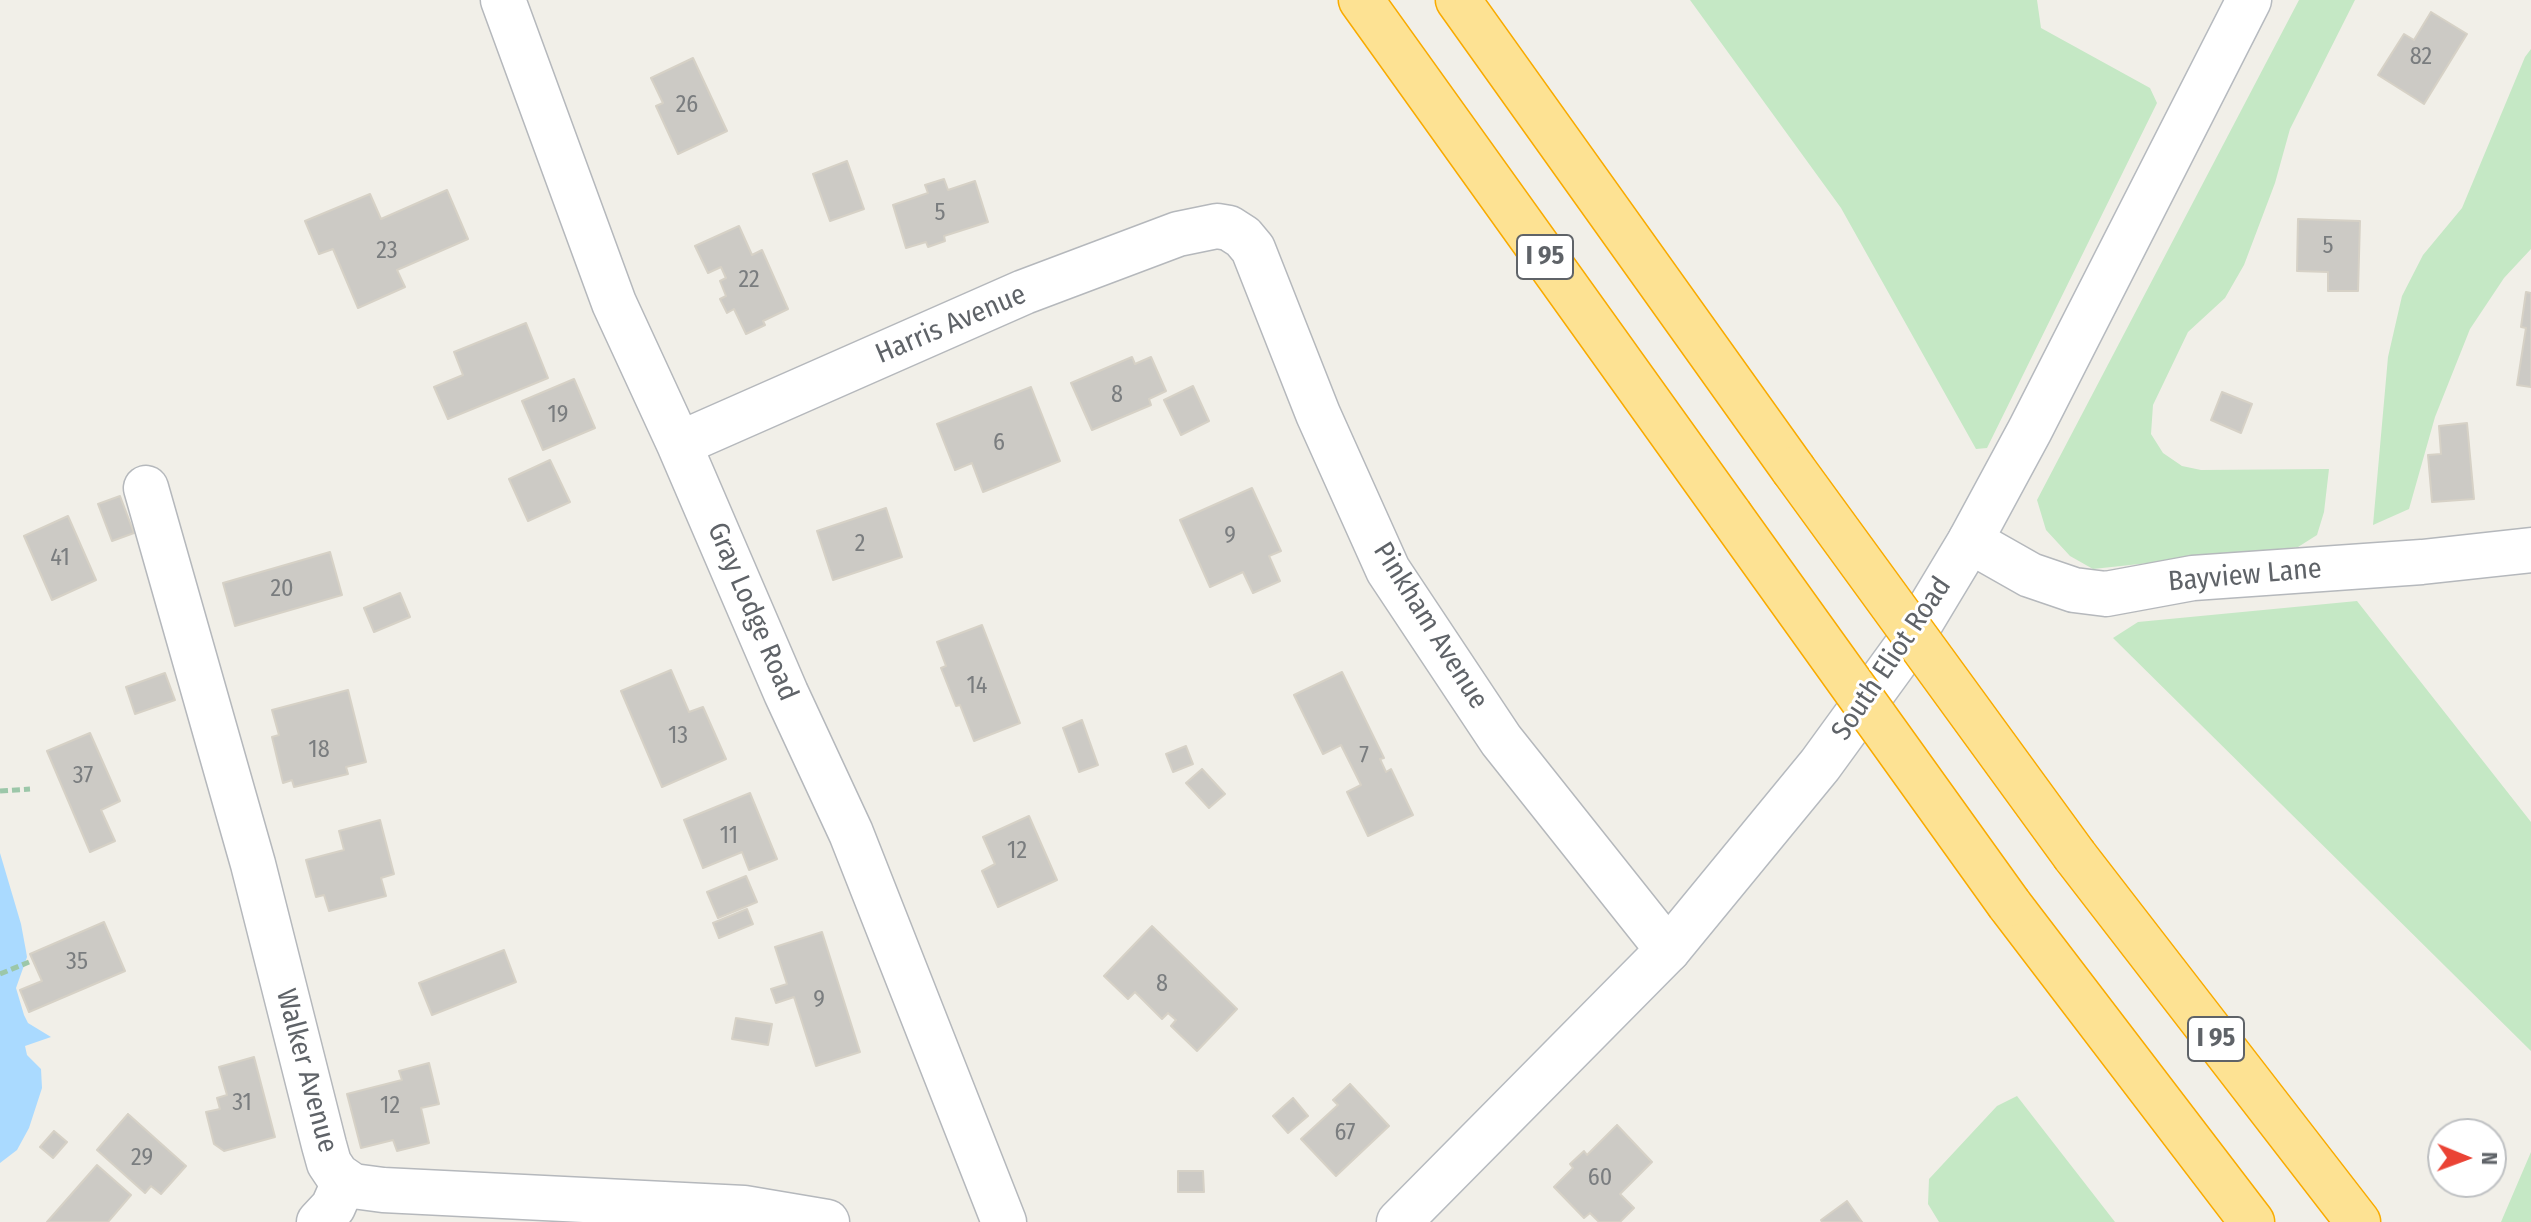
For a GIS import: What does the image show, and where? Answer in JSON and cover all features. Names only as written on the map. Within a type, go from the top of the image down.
[{"type":"highway","name":"I 95","points":[[1361,0],[2009,904],[2252,1222]]},
{"type":"highway","name":"I 95","points":[[1458,0],[1793,469],[2075,856],[2358,1222]]},
{"type":"street","name":"Gray Lodge Road","points":[[503,0],[614,303],[851,833],[1004,1222]]},
{"type":"street","name":"South Eliot Road","points":[[1399,1222],[1668,950],[1820,765],[1908,644],[1970,541],[2030,430],[2249,0]]},
{"type":"street","name":"Harris Avenue","points":[[679,444],[1024,292],[1178,234],[1217,226],[1229,228]]},
{"type":"street","name":"Pinkham Avenue","points":[[1229,228],[1243,237],[1258,259],[1318,414],[1388,570],[1501,740],[1668,950]]},
{"type":"street","name":"Walker Avenue","points":[[146,488],[253,864],[329,1163],[344,1182],[383,1190],[742,1215],[789,1213],[827,1222]]},
{"type":"street","name":"Bayview Lane","points":[[1970,541],[2030,575],[2074,590],[2106,594],[2193,578],[2422,562],[2531,550]]},
{"type":"street","points":[[319,1222],[333,1207],[344,1182]]},
{"type":"path","points":[[0,791],[30,789]]},
{"type":"path","points":[[0,974],[29,962]]},
{"type":"green space","points":[[1690,0],[2037,0],[2041,28],[2150,88],[2157,103],[1987,448],[1976,449],[1841,208]]},
{"type":"green space","points":[[2299,0],[2355,0],[2290,129],[2275,183],[2244,265],[2225,298],[2188,332],[2153,405],[2151,434],[2163,453],[2182,466],[2201,470],[2329,469],[2324,512],[2317,535],[2298,547],[2093,569],[2070,556],[2046,530],[2037,500]]},
{"type":"green space","points":[[2531,49],[2531,249],[2504,278],[2470,329],[2435,417],[2409,509],[2373,525],[2388,357],[2402,296],[2423,255],[2462,208]]},
{"type":"green space","points":[[2357,601],[2531,822],[2531,1051],[2113,638],[2138,622]]},
{"type":"green space","points":[[2017,1096],[2115,1222],[1939,1222],[1928,1204],[1929,1179],[1997,1106]]},
{"type":"green space","points":[[2531,1152],[2531,1222],[2501,1222]]},
{"type":"water","points":[[0,853],[21,924],[27,957],[16,988],[28,1023],[51,1037],[25,1046],[27,1055],[41,1069],[42,1088],[29,1128],[17,1150],[0,1163]]},
{"type":"building","points":[[2431,12],[2467,34],[2424,104],[2378,75],[2404,34],[2414,40]]},
{"type":"building","points":[[693,58],[727,131],[678,154],[656,106],[663,103],[651,78]]},
{"type":"building","points":[[847,161],[864,209],[830,221],[813,174]]},
{"type":"building","points":[[944,179],[948,190],[975,181],[988,222],[944,236],[945,241],[928,247],[926,242],[906,248],[893,205],[928,193],[925,185]]},
{"type":"building","points":[[447,190],[468,239],[397,270],[405,287],[358,308],[333,249],[319,254],[305,221],[370,194],[381,219]]},
{"type":"building","points":[[2298,219],[2360,221],[2358,291],[2328,291],[2328,272],[2297,271]]},
{"type":"building","points":[[739,226],[752,255],[762,250],[788,309],[763,321],[765,325],[746,334],[734,309],[727,313],[720,299],[726,296],[720,281],[726,278],[721,267],[708,273],[695,246]]},
{"type":"building","points":[[2526,292],[2531,293],[2531,387],[2517,385],[2526,328],[2521,327]]},
{"type":"building","points":[[526,323],[548,378],[448,419],[434,387],[463,375],[454,352]]},
{"type":"building","points":[[1132,357],[1135,364],[1151,357],[1166,391],[1149,399],[1151,405],[1092,430],[1071,383]]},
{"type":"building","points":[[574,379],[595,428],[543,450],[522,401]]},
{"type":"building","points":[[1193,386],[1209,421],[1181,435],[1164,400]]},
{"type":"building","points":[[1031,387],[1060,461],[983,492],[972,463],[955,470],[937,424]]},
{"type":"building","points":[[2222,392],[2252,404],[2241,433],[2211,420]]},
{"type":"building","points":[[2467,423],[2474,499],[2432,502],[2428,455],[2441,454],[2439,426]]},
{"type":"building","points":[[550,460],[570,502],[528,521],[509,479]]},
{"type":"building","points":[[1252,488],[1281,551],[1269,556],[1280,581],[1253,593],[1243,572],[1210,587],[1180,520]]},
{"type":"building","points":[[120,496],[134,533],[112,541],[98,504]]},
{"type":"building","points":[[886,508],[902,557],[833,580],[817,531]]},
{"type":"building","points":[[68,516],[96,580],[52,600],[24,536]]},
{"type":"building","points":[[330,552],[342,595],[235,626],[223,583]]},
{"type":"building","points":[[400,593],[410,617],[374,632],[364,608]]},
{"type":"building","points":[[982,625],[1020,723],[974,741],[941,668],[946,666],[937,642]]},
{"type":"building","points":[[671,670],[689,712],[703,707],[726,759],[662,787],[621,691]]},
{"type":"building","points":[[1342,672],[1384,758],[1380,759],[1386,772],[1391,769],[1413,815],[1368,836],[1347,792],[1361,785],[1341,745],[1323,754],[1294,695]]},
{"type":"building","points":[[165,673],[175,700],[135,714],[126,687]]},
{"type":"building","points":[[348,690],[366,762],[346,767],[348,774],[294,787],[292,780],[283,783],[272,737],[279,735],[272,710]]},
{"type":"building","points":[[1082,720],[1098,765],[1079,772],[1063,728]]},
{"type":"building","points":[[90,733],[120,801],[101,810],[115,841],[90,852],[47,751]]},
{"type":"building","points":[[1186,746],[1193,764],[1173,772],[1166,754]]},
{"type":"building","points":[[1202,769],[1225,794],[1209,808],[1186,783]]},
{"type":"building","points":[[750,793],[777,859],[749,870],[742,852],[703,868],[684,820]]},
{"type":"building","points":[[1029,816],[1057,880],[998,907],[982,871],[995,864],[983,837]]},
{"type":"building","points":[[380,820],[394,874],[381,878],[386,896],[329,911],[324,895],[316,897],[306,860],[344,850],[339,831]]},
{"type":"building","points":[[746,876],[757,902],[718,918],[707,892]]},
{"type":"building","points":[[747,909],[753,924],[719,938],[713,923]]},
{"type":"building","points":[[104,922],[125,971],[29,1012],[20,990],[42,981],[30,954]]},
{"type":"building","points":[[1152,926],[1237,1009],[1197,1051],[1171,1026],[1176,1020],[1168,1013],[1162,1019],[1135,992],[1128,999],[1104,976]]},
{"type":"building","points":[[822,932],[860,1052],[816,1066],[794,997],[776,1003],[771,989],[787,984],[775,947]]},
{"type":"building","points":[[504,950],[516,982],[432,1015],[419,983]]},
{"type":"building","points":[[736,1018],[772,1024],[768,1045],[732,1039]]},
{"type":"building","points":[[254,1057],[275,1137],[224,1151],[214,1144],[206,1112],[220,1109],[217,1098],[227,1095],[219,1067]]},
{"type":"building","points":[[429,1063],[439,1104],[421,1108],[429,1143],[397,1151],[393,1140],[361,1148],[347,1094],[402,1080],[399,1071]]},
{"type":"building","points":[[1350,1084],[1389,1126],[1336,1176],[1301,1139],[1338,1105],[1333,1100]]},
{"type":"building","points":[[1293,1098],[1308,1116],[1288,1133],[1273,1116]]},
{"type":"building","points":[[128,1114],[186,1166],[161,1194],[151,1186],[145,1193],[97,1150]]},
{"type":"building","points":[[1617,1125],[1652,1162],[1620,1194],[1634,1208],[1620,1222],[1599,1222],[1590,1213],[1584,1218],[1554,1187],[1573,1168],[1570,1164],[1584,1151],[1587,1155]]},
{"type":"building","points":[[54,1131],[67,1142],[53,1158],[40,1147]]},
{"type":"building","points":[[97,1165],[131,1195],[108,1222],[47,1222]]},
{"type":"building","points":[[1178,1171],[1203,1171],[1204,1192],[1178,1192]]},
{"type":"building","points":[[1847,1201],[1862,1222],[1822,1222],[1821,1220]]}]
